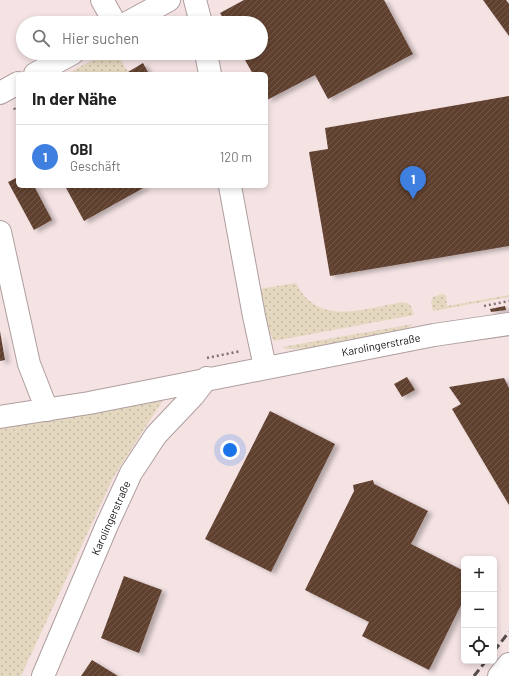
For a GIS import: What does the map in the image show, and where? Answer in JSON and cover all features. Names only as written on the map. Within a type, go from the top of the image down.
[{"type":"street","points":[[102,0],[110,16]]},
{"type":"street","points":[[140,16],[169,0]]},
{"type":"street","points":[[195,0],[199,16]]},
{"type":"street","points":[[39,72],[60,60]]},
{"type":"street","points":[[207,60],[210,72]]},
{"type":"street","points":[[0,93],[16,84]]},
{"type":"street","points":[[230,188],[265,367]]},
{"type":"street","points":[[0,232],[29,364],[47,410]]},
{"type":"street","name":"Karolingerstraße","points":[[0,417],[47,410],[434,334],[509,324]]},
{"type":"street","name":"Karolingerstraße","points":[[43,676],[107,524],[131,473],[156,435],[193,396],[207,378]]},
{"type":"street","points":[[499,676],[509,664]]},
{"type":"shaded area","points":[[92,60],[121,60],[128,72],[71,72]]},
{"type":"shaded area","points":[[296,283],[305,297],[316,306],[329,310],[343,312],[357,311],[402,302],[411,306],[414,315],[274,341],[268,329],[258,289]]},
{"type":"shaded area","points":[[441,294],[446,295],[447,306],[509,295],[509,297],[433,311],[431,303],[433,297]]},
{"type":"shaded area","points":[[413,324],[399,332],[338,344],[302,349],[289,349],[282,347]]},
{"type":"shaded area","points":[[163,400],[114,476],[21,676],[0,676],[0,428]]},
{"type":"building","points":[[244,0],[384,0],[413,54],[328,99],[315,75],[268,99],[268,72],[252,72],[245,60],[268,60],[268,16],[222,16],[220,13]]},
{"type":"building","points":[[483,0],[506,0],[509,4],[509,36]]},
{"type":"building","points":[[143,63],[148,72],[128,72]]},
{"type":"building","points":[[509,96],[509,246],[330,276],[309,152],[328,149],[325,128]]},
{"type":"building","points":[[16,178],[16,188],[35,188],[52,220],[34,230],[8,182]]},
{"type":"building","points":[[66,188],[143,188],[84,221]]},
{"type":"building","points":[[505,306],[506,310],[491,312],[490,309]]},
{"type":"building","points":[[0,331],[5,360],[0,361]]},
{"type":"building","points":[[407,377],[415,390],[402,397],[394,384]]},
{"type":"building","points":[[504,378],[509,388],[509,505],[452,409],[461,404],[449,387]]},
{"type":"building","points":[[270,411],[335,444],[271,572],[205,539]]},
{"type":"building","points":[[373,480],[374,484],[428,511],[411,544],[461,569],[461,605],[429,670],[362,636],[369,622],[305,590],[354,491],[353,485]]},
{"type":"building","points":[[124,576],[162,590],[139,653],[101,638]]},
{"type":"building","points":[[92,660],[118,676],[81,676]]},
{"type":"railway","points":[[497,647],[509,632]]},
{"type":"railway","points":[[474,676],[484,664]]},
{"type":"place","name":"OBI","points":[[413,199]]}]
